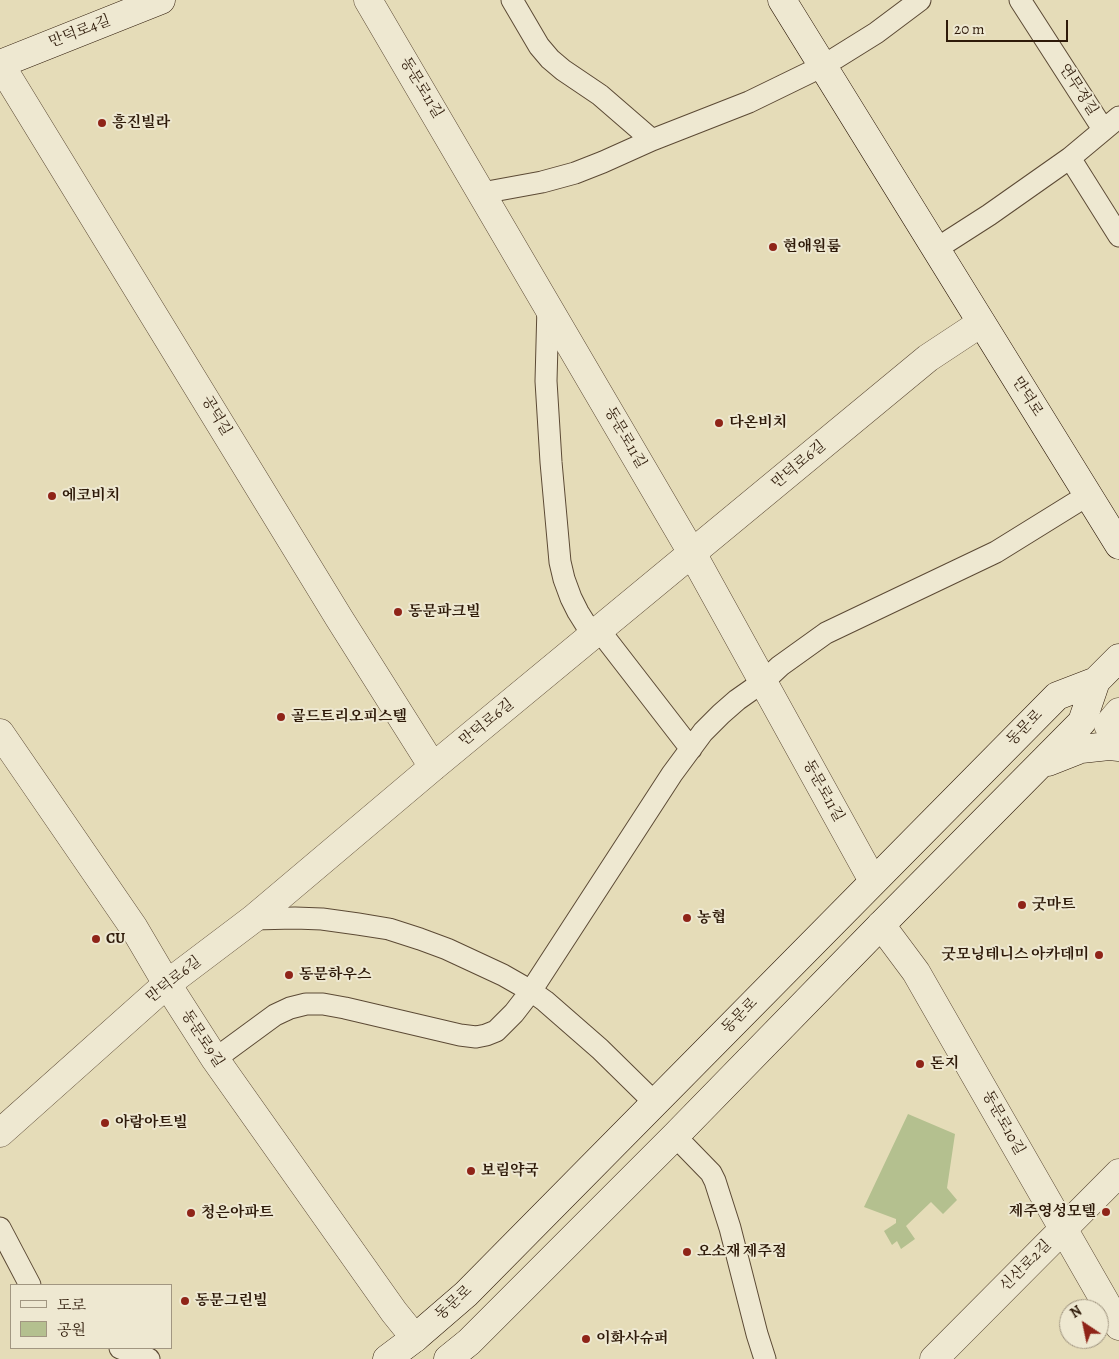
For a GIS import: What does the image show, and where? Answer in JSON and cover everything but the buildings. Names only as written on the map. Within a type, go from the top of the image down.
[{"type":"street","name":"만덕로4길","points":[[0,64],[161,0]]},
{"type":"street","name":"동문로11길","points":[[368,0],[692,553],[873,881]]},
{"type":"street","name":"만덕로","points":[[782,0],[1119,545]]},
{"type":"street","name":"공덕길","points":[[0,64],[339,618],[433,767]]},
{"type":"street","name":"만덕로6길","points":[[0,1133],[167,984],[253,919],[433,767],[928,358],[981,323]]},
{"type":"street","name":"동문로","points":[[387,1359],[466,1294],[1056,696],[1096,681],[1119,658]]},
{"type":"street","name":"동문로","points":[[448,1359],[469,1342],[675,1136],[1082,722],[1096,681]]},
{"type":"street","points":[[1119,712],[1108,725],[1110,728],[1119,730]]},
{"type":"street","name":"동문로9길","points":[[0,733],[134,928],[215,1059],[414,1338]]},
{"type":"street","points":[[1039,765],[1080,749],[1109,746],[1119,747]]},
{"type":"street","name":"동문로10길","points":[[881,925],[916,972],[1119,1326]]},
{"type":"street","name":"신산로2길","points":[[934,1359],[1119,1173]]},
{"type":"lane","points":[[512,0],[539,46],[550,60],[600,95],[652,140]]},
{"type":"lane","points":[[482,193],[542,182],[575,173],[749,102],[823,66],[876,33],[920,0]]},
{"type":"lane","name":"연무정길","points":[[1020,0],[1111,123]]},
{"type":"lane","points":[[936,249],[990,215],[1070,158],[1111,123]]},
{"type":"lane","points":[[1070,158],[1119,236]]},
{"type":"lane","points":[[548,306],[546,381],[560,562],[564,579],[578,612],[690,749]]},
{"type":"lane","points":[[215,1059],[275,1015],[290,1008],[306,1004],[323,1004],[345,1008],[441,1031],[476,1036],[496,1031],[514,1013],[531,991],[654,799],[703,732],[721,714],[764,681],[780,666],[826,633],[996,552],[1088,495]]},
{"type":"lane","points":[[253,919],[322,919],[389,930],[447,949],[503,975],[545,1001],[632,1080],[654,1103]]},
{"type":"lane","points":[[675,1136],[711,1173],[715,1182],[730,1228],[765,1359]]},
{"type":"lane","points":[[0,1228],[29,1284]]},
{"type":"lane","points":[[123,1349],[149,1359]]},
{"type":"green space","points":[[908,1114],[955,1134],[947,1188],[957,1200],[943,1214],[931,1202],[906,1226],[915,1239],[901,1249],[897,1241],[892,1245],[884,1231],[896,1223],[896,1219],[864,1207]]},
{"type":"place","name":"흥진빌라","points":[[102,123]]},
{"type":"place","name":"현애원룸","points":[[773,247]]},
{"type":"place","name":"다온비치","points":[[719,423]]},
{"type":"place","name":"에코비치","points":[[52,496]]},
{"type":"place","name":"동문파크빌","points":[[398,612]]},
{"type":"place","name":"골드트리오피스텔","points":[[281,717]]},
{"type":"place","name":"굿마트","points":[[1022,905]]},
{"type":"place","name":"농협","points":[[687,918]]},
{"type":"place","name":"CU","points":[[96,939]]},
{"type":"place","name":"굿모닝테니스 아카데미","points":[[1099,955]]},
{"type":"place","name":"동문하우스","points":[[289,975]]},
{"type":"place","name":"돈지","points":[[920,1064]]},
{"type":"place","name":"아람아트빌","points":[[105,1123]]},
{"type":"place","name":"보림약국","points":[[471,1171]]},
{"type":"place","name":"제주영성모텔","points":[[1106,1212]]},
{"type":"place","name":"청은아파트","points":[[191,1213]]},
{"type":"place","name":"오소재 제주점","points":[[687,1252]]},
{"type":"place","name":"동문그린빌","points":[[185,1301]]},
{"type":"place","name":"이화사슈퍼","points":[[586,1339]]}]
